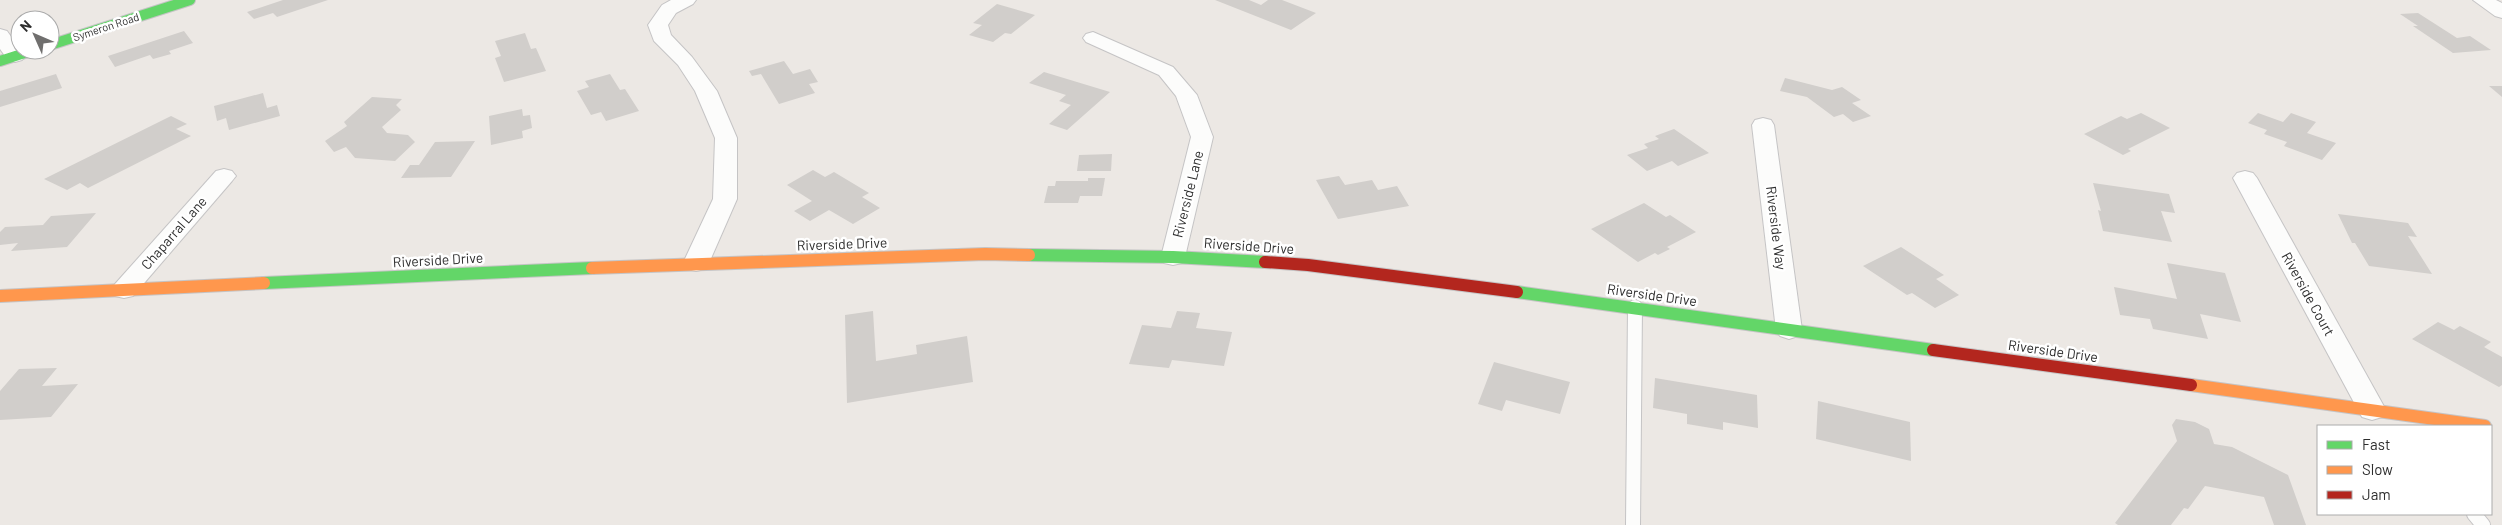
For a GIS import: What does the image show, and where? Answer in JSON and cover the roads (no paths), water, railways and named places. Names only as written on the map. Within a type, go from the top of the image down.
[{"type":"street","name":"Symeron Road","points":[[60,42],[190,0]]},
{"type":"street","points":[[686,0],[669,9],[658,25],[661,37],[685,61],[706,90],[726,138],[724,199],[696,263]]},
{"type":"street","points":[[2483,0],[2502,12]]},
{"type":"street","points":[[0,35],[10,48]]},
{"type":"street","name":"Riverside Lane","points":[[1093,38],[1166,71],[1186,95],[1202,137],[1173,256]]},
{"type":"street","name":"Riverside Way","points":[[1763,125],[1789,330]]},
{"type":"street","name":"Chaparral Lane","points":[[124,290],[224,176]]},
{"type":"street","name":"Riverside Court","points":[[2245,178],[2372,410]]},
{"type":"street","name":"Riverside Drive","points":[[0,296],[696,263],[985,254],[1173,256],[1308,265],[1635,307],[2372,410],[2418,421],[2467,425]]},
{"type":"lane","points":[[1633,525],[1635,307]]},
{"type":"lane","points":[[2475,515],[2483,525]]}]
